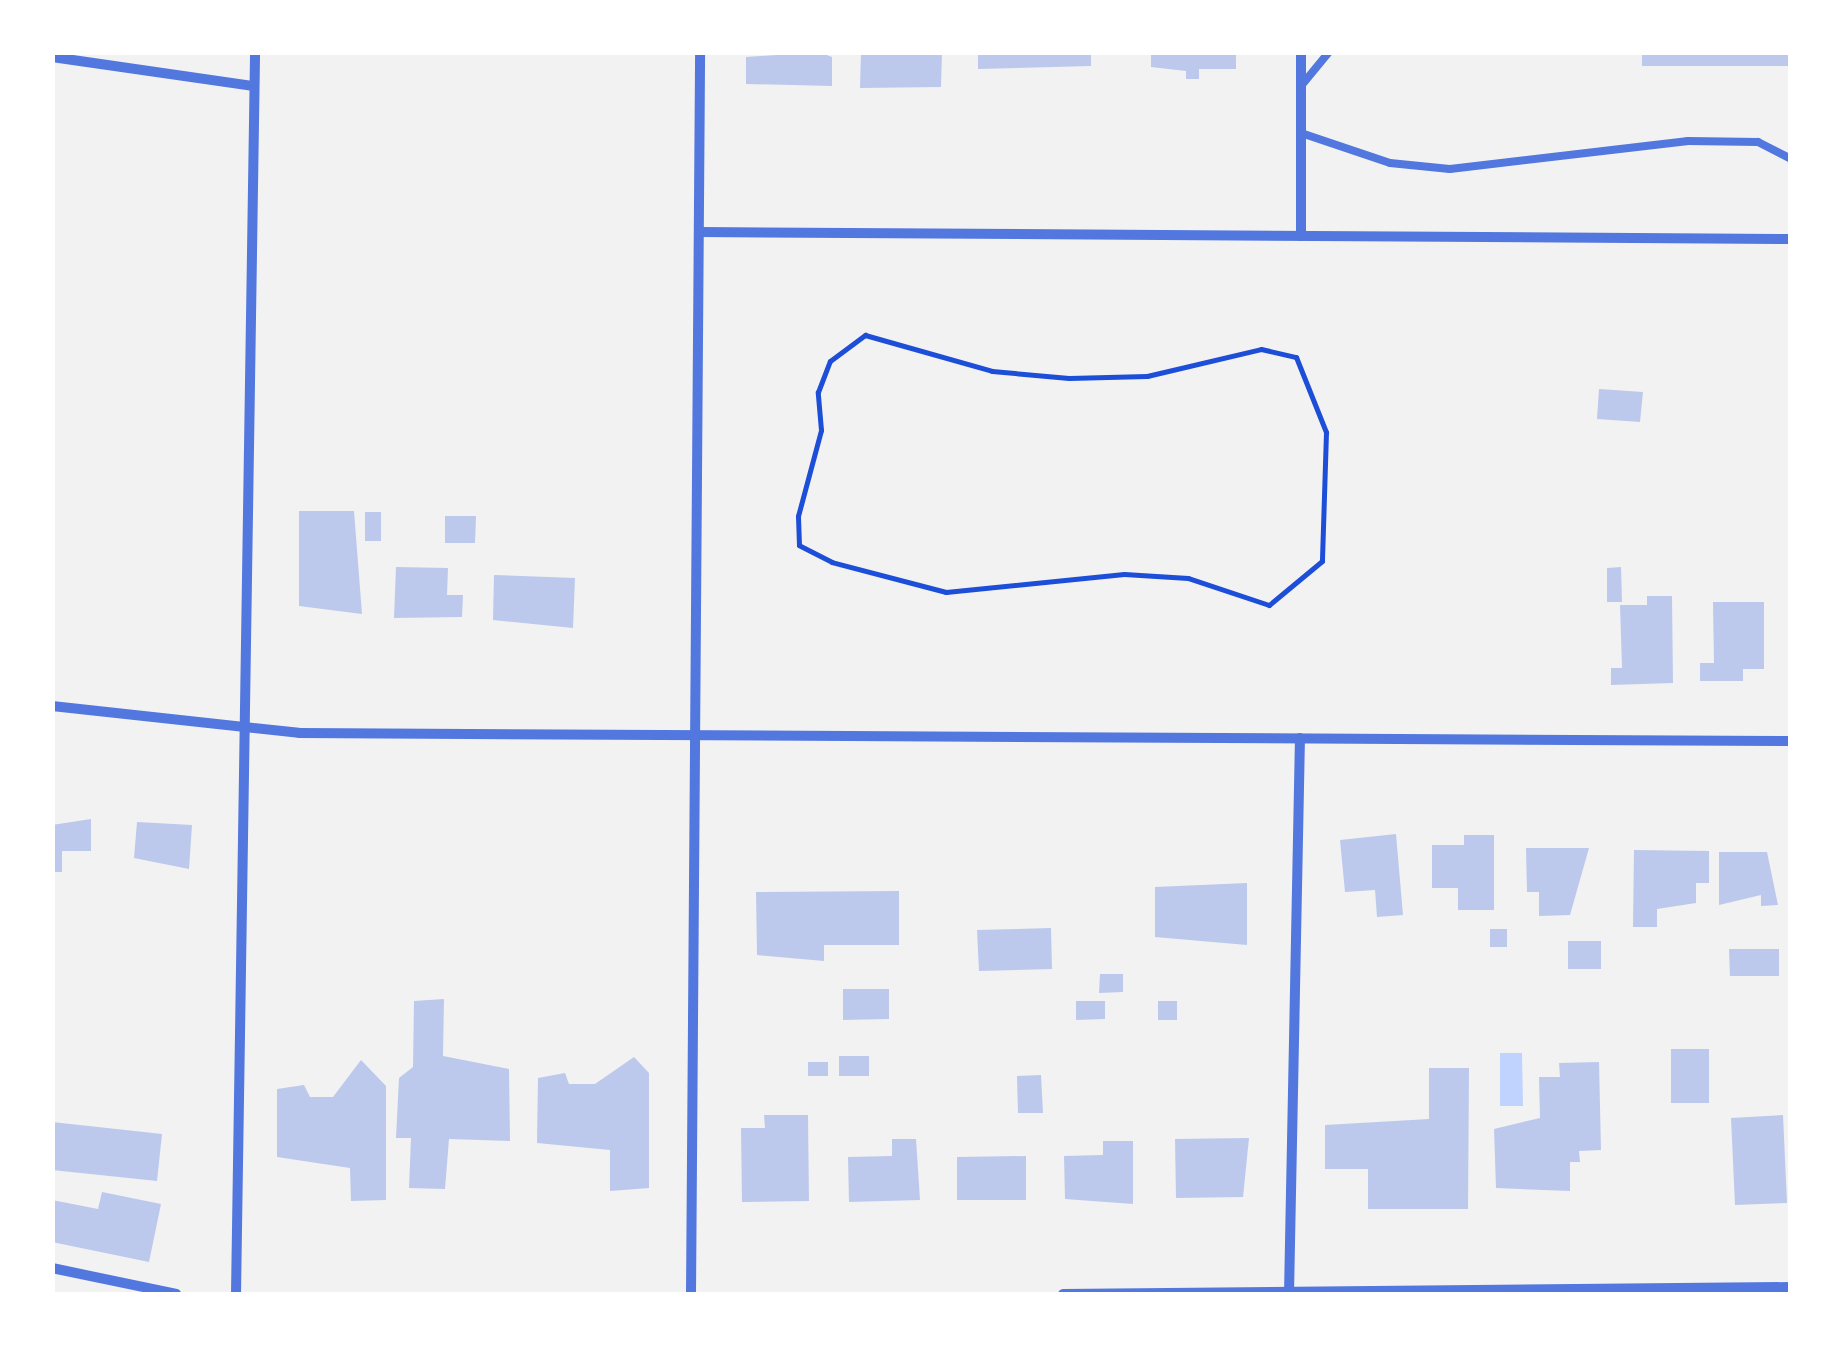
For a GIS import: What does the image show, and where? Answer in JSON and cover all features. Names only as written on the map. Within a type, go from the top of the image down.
[{"type":"street","points":[[236,1294],[254,52]]},
{"type":"street","points":[[690,1294],[700,52]]},
{"type":"street","points":[[1301,52],[1301,236]]},
{"type":"street","points":[[52,56],[165,80],[254,86]]},
{"type":"street","points":[[700,232],[1790,238]]},
{"type":"street","points":[[52,706],[244,728],[695,735],[1790,741]]},
{"type":"street","points":[[1289,1293],[1300,738]]},
{"type":"street","points":[[52,1268],[176,1294]]},
{"type":"street","points":[[1063,1294],[1790,1287]]},
{"type":"lane","points":[[1301,86],[1329,52]]},
{"type":"lane","points":[[1301,133],[1390,163],[1450,169],[1688,141],[1758,142],[1790,158]]},
{"type":"path","points":[[865,335],[992,371],[1069,378],[1147,376],[1261,349],[1296,358],[1326,432],[1330,496],[1322,561],[1269,605],[1188,578],[1124,574],[946,592],[799,544],[820,430],[818,392],[830,360],[865,335]]},
{"type":"water","points":[[1500,1053],[1522,1053],[1523,1106],[1500,1106]]},
{"type":"building","points":[[819,52],[832,57],[832,86],[746,84],[746,57]]},
{"type":"building","points":[[861,52],[942,52],[941,87],[860,88]]},
{"type":"building","points":[[978,52],[1091,52],[1091,66],[978,69]]},
{"type":"building","points":[[1151,52],[1236,52],[1236,69],[1199,69],[1199,79],[1186,79],[1186,71],[1151,67]]},
{"type":"building","points":[[1642,52],[1790,52],[1790,66],[1642,66]]},
{"type":"building","points":[[1599,389],[1643,392],[1640,422],[1597,419]]},
{"type":"building","points":[[299,511],[354,511],[362,614],[299,606]]},
{"type":"building","points":[[365,512],[381,512],[381,541],[365,541]]},
{"type":"building","points":[[445,516],[476,516],[475,543],[445,543]]},
{"type":"building","points":[[396,567],[448,568],[447,595],[463,595],[462,617],[394,618]]},
{"type":"building","points":[[1621,567],[1622,602],[1607,602],[1607,568]]},
{"type":"building","points":[[494,575],[575,578],[573,628],[493,620]]},
{"type":"building","points":[[1647,596],[1672,596],[1673,683],[1611,685],[1611,668],[1622,668],[1620,605],[1647,605]]},
{"type":"building","points":[[1713,602],[1764,602],[1764,669],[1743,669],[1743,681],[1700,681],[1700,663],[1714,663]]},
{"type":"building","points":[[91,819],[91,851],[62,851],[62,872],[52,872],[52,825]]},
{"type":"building","points":[[137,822],[192,825],[189,869],[134,858]]},
{"type":"building","points":[[1396,834],[1403,915],[1377,917],[1375,890],[1345,892],[1340,840]]},
{"type":"building","points":[[1464,835],[1494,835],[1494,910],[1458,910],[1458,888],[1432,888],[1432,845],[1464,845]]},
{"type":"building","points":[[1526,848],[1589,848],[1570,915],[1539,916],[1539,892],[1527,892]]},
{"type":"building","points":[[1634,850],[1709,851],[1709,883],[1696,883],[1696,903],[1657,909],[1657,927],[1633,927]]},
{"type":"building","points":[[1719,852],[1767,852],[1778,905],[1761,906],[1761,895],[1719,905]]},
{"type":"building","points":[[1247,883],[1247,945],[1155,937],[1155,887]]},
{"type":"building","points":[[899,891],[899,945],[824,945],[824,961],[757,955],[756,892]]},
{"type":"building","points":[[1051,928],[1052,969],[979,971],[977,930]]},
{"type":"building","points":[[1490,929],[1507,929],[1507,947],[1490,947]]},
{"type":"building","points":[[1568,941],[1601,941],[1601,969],[1568,969]]},
{"type":"building","points":[[1729,949],[1779,949],[1779,976],[1730,976]]},
{"type":"building","points":[[1100,974],[1123,974],[1123,992],[1099,993]]},
{"type":"building","points":[[843,989],[889,989],[889,1019],[843,1020]]},
{"type":"building","points":[[444,999],[443,1056],[509,1069],[510,1141],[449,1139],[445,1189],[409,1188],[411,1138],[396,1138],[399,1078],[413,1067],[414,1001]]},
{"type":"building","points":[[1076,1001],[1105,1001],[1105,1019],[1076,1020]]},
{"type":"building","points":[[1158,1001],[1177,1001],[1177,1020],[1158,1020]]},
{"type":"building","points":[[1671,1049],[1709,1049],[1709,1103],[1671,1103]]},
{"type":"building","points":[[839,1056],[869,1056],[869,1076],[839,1076]]},
{"type":"building","points":[[634,1057],[649,1073],[649,1188],[610,1191],[610,1150],[537,1143],[538,1078],[565,1073],[569,1084],[595,1084]]},
{"type":"building","points":[[361,1060],[386,1086],[386,1200],[351,1201],[350,1168],[277,1157],[277,1089],[304,1085],[310,1097],[333,1097]]},
{"type":"building","points":[[808,1062],[828,1062],[828,1076],[808,1076]]},
{"type":"building","points":[[1599,1062],[1601,1150],[1579,1151],[1580,1162],[1570,1162],[1570,1191],[1496,1188],[1494,1129],[1540,1118],[1539,1077],[1560,1077],[1559,1063]]},
{"type":"building","points":[[1429,1068],[1469,1068],[1468,1209],[1368,1209],[1368,1169],[1325,1169],[1325,1125],[1429,1119]]},
{"type":"building","points":[[1041,1075],[1043,1113],[1018,1113],[1017,1076]]},
{"type":"building","points":[[764,1115],[808,1115],[809,1201],[742,1202],[741,1128],[765,1128]]},
{"type":"building","points":[[1783,1115],[1787,1203],[1735,1205],[1731,1118]]},
{"type":"building","points":[[52,1122],[162,1134],[157,1181],[52,1170]]},
{"type":"building","points":[[1249,1138],[1243,1197],[1176,1198],[1175,1139]]},
{"type":"building","points":[[892,1139],[916,1139],[920,1200],[849,1202],[848,1157],[892,1156]]},
{"type":"building","points":[[1103,1141],[1133,1141],[1133,1204],[1065,1199],[1064,1156],[1103,1155]]},
{"type":"building","points":[[1026,1156],[1026,1200],[957,1200],[957,1157]]},
{"type":"building","points":[[102,1192],[161,1204],[149,1262],[52,1242],[52,1200],[98,1209]]}]
